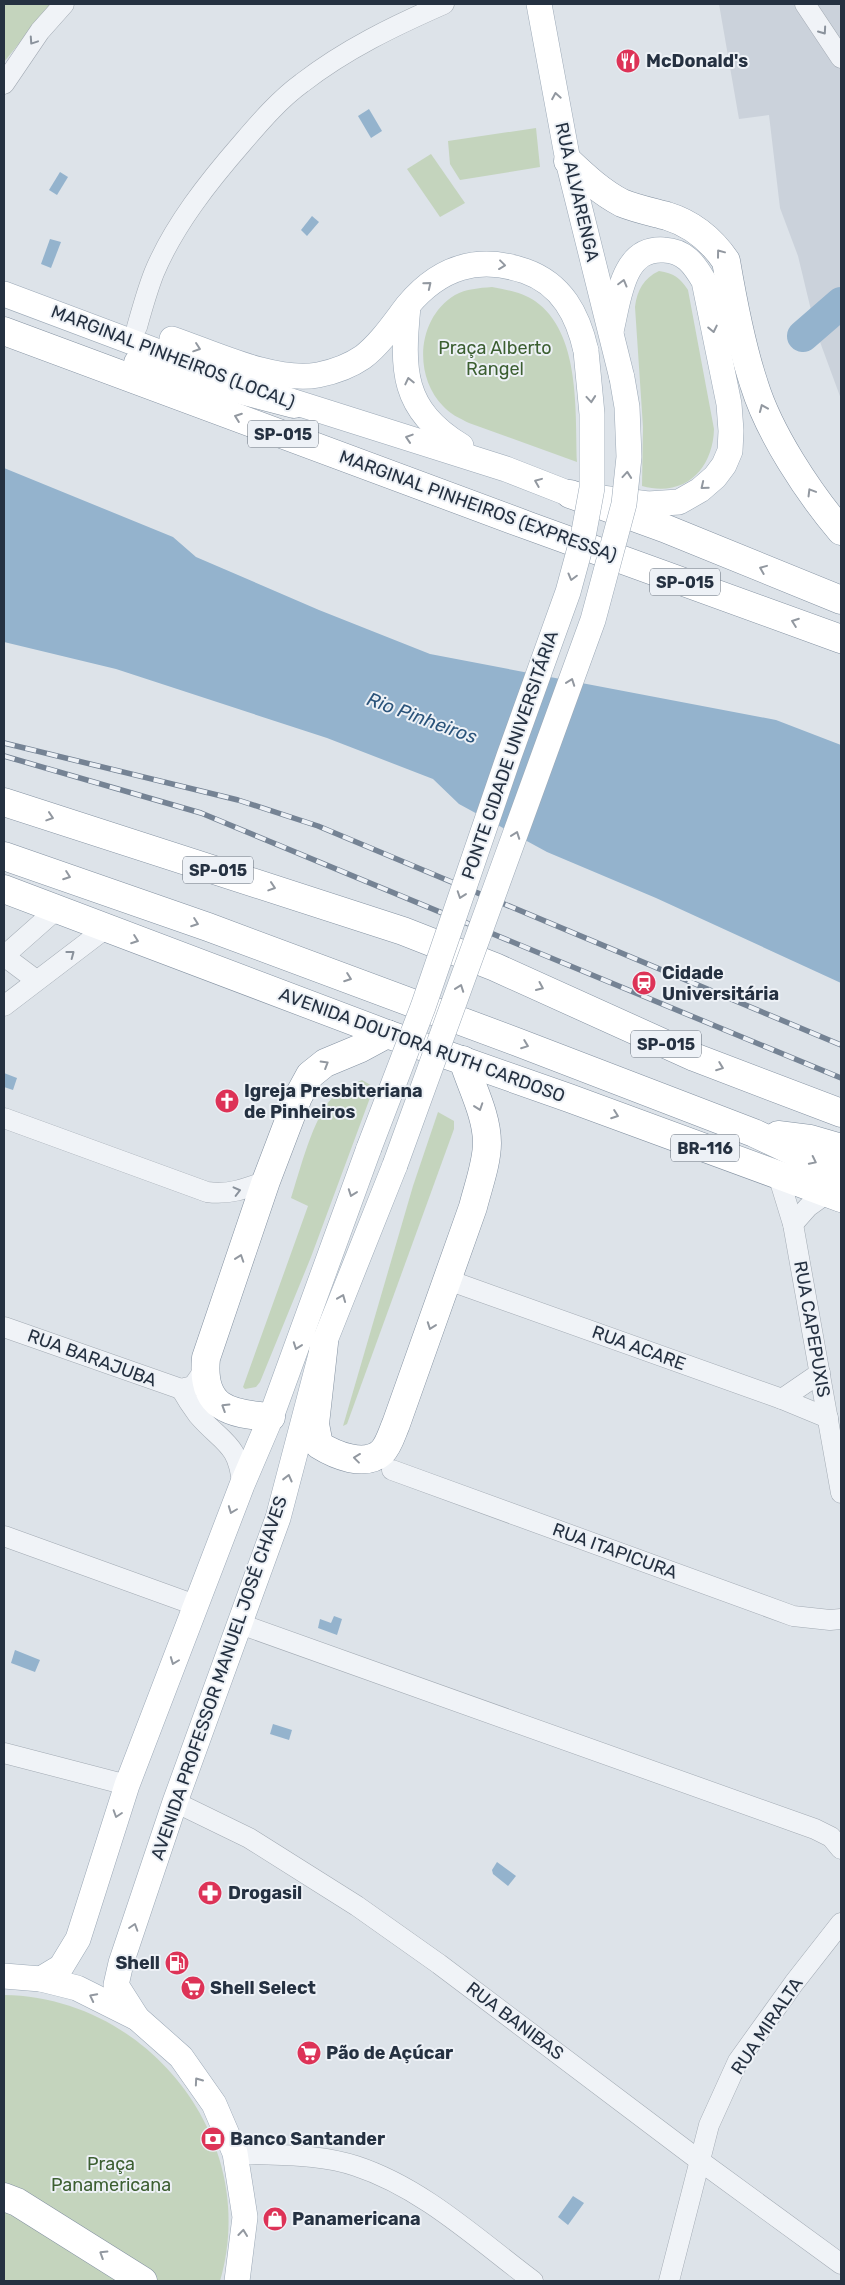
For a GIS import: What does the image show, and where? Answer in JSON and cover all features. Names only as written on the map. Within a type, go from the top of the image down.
[{"type":"highway","points":[[568,161],[599,190],[623,203],[668,217],[709,238],[726,262],[741,337],[754,385],[767,416],[819,506],[841,531]]},
{"type":"highway","name":"MARGINAL PINHEIROS (EXPRESSA)","points":[[4,331],[529,526],[841,639]]},
{"type":"highway","points":[[36,342],[122,359],[294,404]]},
{"type":"highway","points":[[570,494],[664,528],[841,600]]},
{"type":"highway","name":"SP-015","points":[[4,802],[274,887],[422,938],[495,967],[694,1057],[841,1113]]},
{"type":"highway","points":[[4,856],[63,875],[355,981],[754,1133],[836,1189]]},
{"type":"highway","name":"AVENIDA DOUTORA RUTH CARDOSO","points":[[4,889],[105,929],[387,1034],[778,1175],[836,1189]]},
{"type":"highway","points":[[272,1416],[246,1415],[230,1411],[221,1406],[212,1396],[207,1386],[205,1369],[206,1358],[214,1331],[266,1181],[298,1097],[310,1075],[325,1062],[361,1048],[387,1034]]},
{"type":"highway","points":[[324,1343],[315,1424],[319,1445],[333,1454],[357,1459],[370,1459],[381,1453],[396,1424],[473,1207],[487,1144],[482,1117],[463,1060]]},
{"type":"highway","points":[[754,1133],[810,1139],[841,1148]]},
{"type":"highway","points":[[4,2197],[17,2202],[143,2281]]},
{"type":"main road","name":"RUA ALVARENGA","points":[[539,4],[568,161],[622,378]]},
{"type":"main road","name":"MARGINAL PINHEIROS (LOCAL)","points":[[4,294],[294,404],[379,428],[506,469],[570,494],[648,504],[679,502],[700,490],[715,477],[724,465],[730,450],[731,431],[729,404],[704,281],[688,257],[672,250],[656,249],[644,253],[634,260],[626,273],[610,330]]},
{"type":"main road","name":"PONTE CIDADE UNIVERSITÁRIA","points":[[4,277],[136,327],[266,371],[289,376],[316,375],[345,367],[363,357],[433,280],[454,269],[470,265],[512,266],[536,275],[556,287],[573,311],[581,327],[586,351],[592,414],[592,488],[583,537],[568,592],[508,756],[423,1007],[368,1148],[272,1416]]},
{"type":"main road","points":[[408,306],[405,362],[409,385],[418,407],[430,424],[444,435],[506,469]]},
{"type":"main road","name":"PONTE CIDADE UNIVERSITÁRIA","points":[[396,1165],[593,620],[624,504],[628,457],[627,407],[622,378]]},
{"type":"main road","name":"AVENIDA PROFESSOR MANUEL JOSÉ CHAVES","points":[[137,2018],[116,1985],[121,1963],[175,1802],[278,1518],[324,1343],[396,1165]]},
{"type":"main road","points":[[41,1979],[61,1967],[78,1939],[127,1785],[242,1485],[272,1416]]},
{"type":"main road","points":[[4,1976],[41,1979],[77,1988],[137,2018],[181,2056],[214,2104],[235,2154],[245,2217],[237,2281]]},
{"type":"street","points":[[4,84],[40,31],[64,4]]},
{"type":"street","points":[[136,327],[154,272],[170,240],[214,176],[264,118],[301,83],[358,45],[398,24],[444,4]]},
{"type":"street","points":[[805,4],[841,58]]},
{"type":"street","points":[[36,980],[4,956],[56,910]]},
{"type":"street","points":[[4,1006],[105,929]]},
{"type":"street","points":[[4,1118],[207,1192],[223,1194],[266,1181]]},
{"type":"street","name":"RUA CAPEPUXIS","points":[[778,1175],[793,1224],[841,1493]]},
{"type":"street","points":[[793,1224],[808,1207],[836,1189]]},
{"type":"street","name":"RUA ACARE","points":[[448,1280],[782,1399],[828,1418]]},
{"type":"street","name":"RUA BARAJUBA","points":[[4,1327],[180,1389],[193,1386],[205,1369]]},
{"type":"street","points":[[782,1399],[820,1373]]},
{"type":"street","name":"RUA BARAJUBA","points":[[180,1389],[199,1416],[234,1450],[239,1462],[242,1485]]},
{"type":"street","name":"RUA ITAPICURA","points":[[392,1470],[793,1616],[830,1620],[841,1618]]},
{"type":"street","points":[[4,1536],[195,1606]]},
{"type":"street","points":[[240,1624],[815,1828],[830,1837],[841,1849]]},
{"type":"street","points":[[4,1753],[127,1785]]},
{"type":"street","name":"RUA BANIBAS","points":[[175,1802],[249,1838],[357,1906],[439,1964],[700,2161],[841,2264]]},
{"type":"street","name":"RUA MIRALTA","points":[[669,2281],[710,2125],[738,2061],[794,1984],[841,1924]]},
{"type":"street","points":[[235,2154],[312,2157],[355,2166],[413,2190],[533,2281]]},
{"type":"shaded area","points":[[719,4],[841,4],[841,399],[816,331],[798,256],[780,208],[769,115],[739,119]]},
{"type":"green space","points":[[4,4],[51,4],[4,62]]},
{"type":"green space","points":[[536,128],[540,167],[460,180],[450,164],[448,141]]},
{"type":"green space","points":[[431,154],[465,203],[440,217],[407,169]]},
{"type":"green space","points":[[659,271],[676,277],[688,290],[714,429],[708,456],[702,468],[694,477],[683,484],[671,488],[657,489],[642,486],[643,427],[635,307],[637,295],[642,285],[649,277]]},
{"type":"green space","name":"Praça Alberto Rangel","points":[[492,287],[520,293],[535,301],[550,315],[561,333],[568,353],[575,398],[577,462],[469,423],[455,416],[443,406],[433,393],[427,379],[424,348],[427,332],[433,318],[442,305],[455,295],[477,288]]},
{"type":"green space","points":[[362,1080],[374,1087],[311,1257],[260,1382],[256,1387],[245,1389],[243,1387],[308,1206],[291,1198],[313,1131],[325,1107],[332,1098],[342,1090]]},
{"type":"green space","points":[[438,1112],[454,1121],[454,1129],[347,1424],[343,1426],[413,1186]]},
{"type":"green space","name":"Praça Panamericana","points":[[4,1995],[57,2002],[105,2021],[147,2049],[182,2086],[208,2129],[224,2177],[228,2228],[220,2281],[4,2281]]},
{"type":"water","points":[[369,109],[382,131],[371,138],[358,116]]},
{"type":"water","points":[[60,172],[68,177],[57,195],[49,190]]},
{"type":"water","points":[[312,216],[319,222],[307,236],[301,230]]},
{"type":"water","points":[[50,239],[61,242],[51,268],[41,264]]},
{"type":"water","name":"Rio Pinheiros","points":[[4,468],[173,537],[196,557],[319,610],[430,654],[776,720],[841,745],[841,983],[656,898],[547,852],[459,804],[433,779],[327,738],[116,669],[4,642]]},
{"type":"water","points":[[4,1073],[17,1078],[13,1090],[4,1087]]},
{"type":"water","points":[[334,1616],[342,1619],[337,1635],[318,1628],[320,1619],[331,1623]]},
{"type":"water","points":[[15,1650],[40,1660],[35,1672],[11,1663]]},
{"type":"water","points":[[273,1724],[292,1730],[289,1740],[270,1734]]},
{"type":"water","points":[[497,1862],[516,1876],[508,1886],[493,1874],[492,1870]]},
{"type":"water","points":[[573,2196],[584,2203],[568,2225],[558,2217]]},
{"type":"waterway","points":[[803,336],[841,303]]},
{"type":"railway","points":[[4,743],[238,800],[318,826],[841,1045]]},
{"type":"railway","points":[[4,756],[201,813],[841,1078]]},
{"type":"place","name":"McDonald's","points":[[628,61]]},
{"type":"place","name":"Cidade Universitária","points":[[644,983]]},
{"type":"place","name":"Igreja Presbiteriana de Pinheiros","points":[[227,1101]]},
{"type":"place","name":"Drogasil","points":[[210,1893]]},
{"type":"place","name":"Shell","points":[[177,1963]]},
{"type":"place","name":"Shell Select","points":[[193,1988]]},
{"type":"place","name":"Pão de Açúcar","points":[[309,2053]]},
{"type":"place","name":"Banco Santander","points":[[213,2139]]},
{"type":"place","name":"Panamericana","points":[[275,2219]]}]
